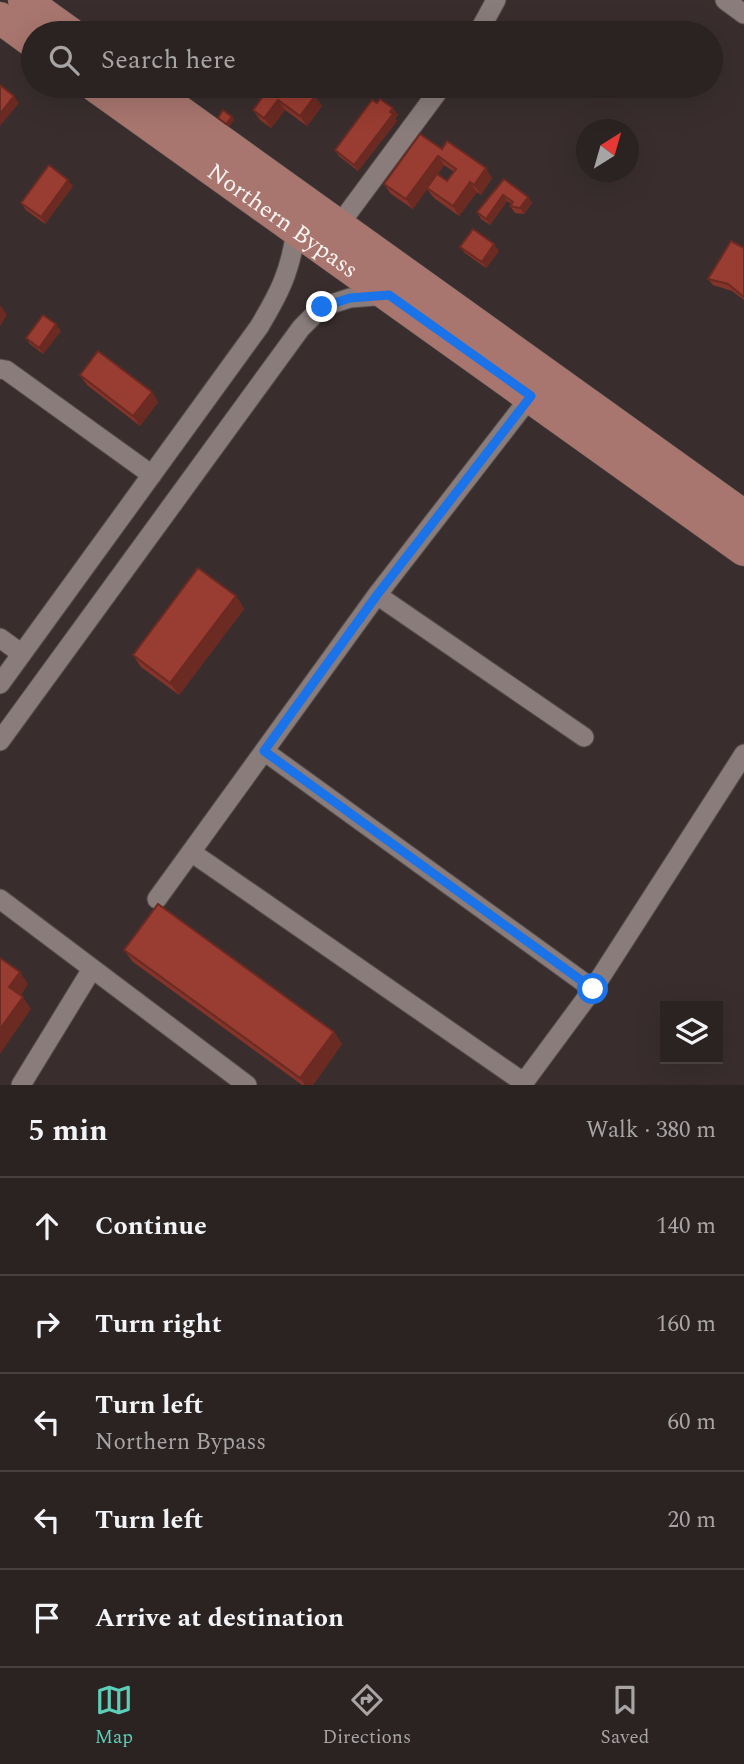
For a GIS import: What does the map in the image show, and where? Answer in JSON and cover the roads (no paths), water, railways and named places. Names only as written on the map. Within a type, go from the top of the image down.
[{"type":"main road","name":"Northern Bypass","points":[[111,98],[531,396],[744,516]]},
{"type":"main road","name":"Northern Bypass","points":[[161,98],[339,225],[629,450],[744,550]]},
{"type":"street","points":[[485,21],[496,0]]},
{"type":"street","points":[[725,0],[744,14]]},
{"type":"street","points":[[339,225],[433,98]]},
{"type":"street","points":[[0,684],[259,327],[282,289],[292,259],[296,231]]},
{"type":"street","points":[[0,741],[301,328],[322,307],[350,298],[389,295]]},
{"type":"street","points":[[0,369],[6,370],[152,475]]},
{"type":"street","points":[[157,899],[377,595],[531,396]]},
{"type":"street","points":[[377,595],[584,737]]},
{"type":"street","points":[[0,638],[22,654]]},
{"type":"street","points":[[264,751],[593,989]]},
{"type":"street","points":[[191,852],[522,1084],[593,989],[744,754]]},
{"type":"street","points":[[0,900],[247,1085]]},
{"type":"street","points":[[21,1085],[92,969]]}]
